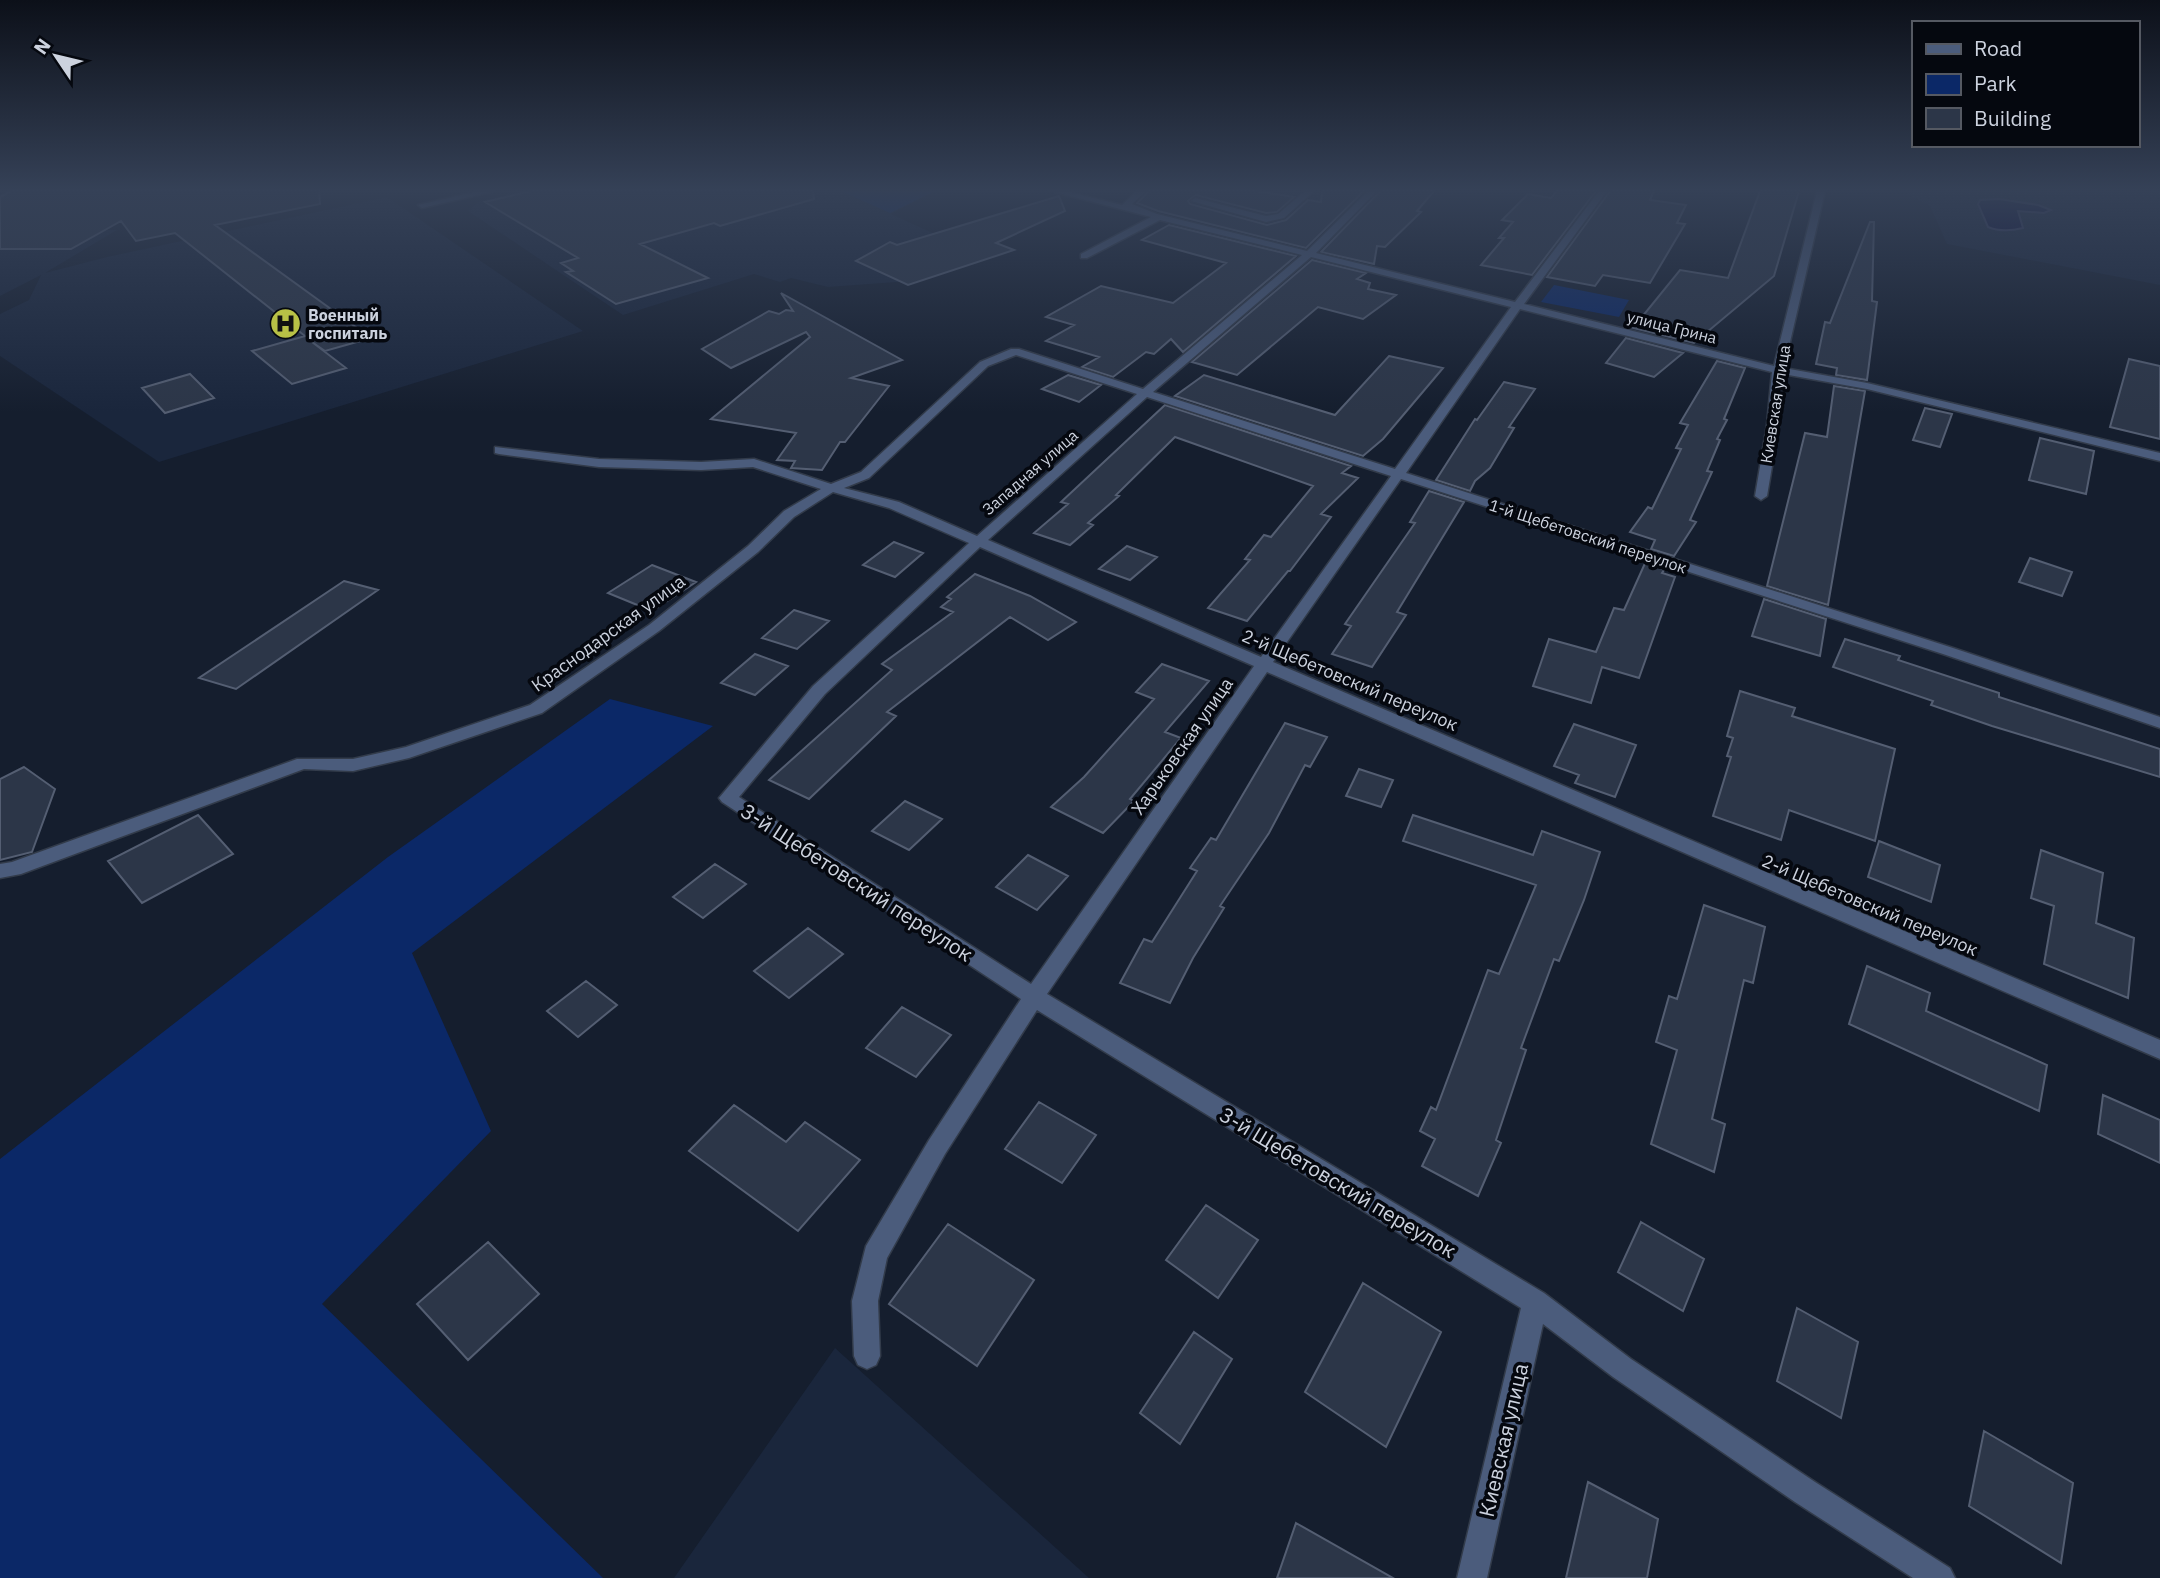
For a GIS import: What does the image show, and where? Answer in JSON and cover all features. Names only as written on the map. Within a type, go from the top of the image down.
[{"type":"street","name":"Западная улица","points":[[728,798],[819,690],[979,541],[1145,393],[1297,265]]},
{"type":"street","name":"улица Грина","points":[[1348,265],[1778,370],[1867,386],[2160,457]]},
{"type":"street","name":"Харьковская улица","points":[[867,1356],[865,1301],[875,1255],[937,1147],[1034,996],[1264,664],[1548,265]]},
{"type":"street","name":"Киевская улица","points":[[1761,496],[1773,425],[1778,370],[1803,265]]},
{"type":"street","name":"1-й Щебетовский переулок","points":[[1014,351],[1948,651],[2160,723]]},
{"type":"street","name":"Краснодарская улица","points":[[0,871],[14,869],[303,763],[353,765],[398,754],[536,709],[654,628],[753,549],[789,514],[831,488],[865,475],[984,364],[1014,351]]},
{"type":"street","name":"2-й Щебетовский переулок","points":[[499,450],[599,463],[701,466],[754,463],[894,505],[2160,1050]]},
{"type":"street","name":"3-й Щебетовский переулок","points":[[728,798],[1034,996],[1535,1302],[1622,1368],[1805,1492],[1940,1578]]},
{"type":"street","name":"Киевская улица","points":[[1472,1578],[1535,1302]]},
{"type":"shaded area","name":"Военный госпиталь","points":[[0,265],[59,265],[45,273],[77,265],[486,265],[583,331],[159,462],[0,356],[0,314],[29,300],[41,275],[0,296]]},
{"type":"shaded area","points":[[548,265],[944,265],[910,281],[828,287],[791,278],[780,282],[754,274],[623,315]]},
{"type":"shaded area","points":[[2054,265],[2160,265],[2160,285]]},
{"type":"shaded area","points":[[835,1348],[1089,1578],[674,1578]]},
{"type":"green space","points":[[1554,285],[1629,300],[1619,317],[1541,302]]},
{"type":"green space","points":[[610,699],[713,726],[412,953],[491,1131],[322,1304],[603,1578],[0,1578],[0,1159],[388,857]]},
{"type":"building","points":[[215,265],[270,265],[371,338],[325,351],[312,342],[346,368],[292,384],[252,351],[305,336]]},
{"type":"building","points":[[563,265],[681,265],[708,278],[616,304],[566,272],[573,271]]},
{"type":"building","points":[[864,265],[970,265],[908,285]]},
{"type":"building","points":[[1224,265],[1286,265],[1183,352],[1171,339],[1154,354],[1146,352],[1113,377],[1082,367],[1099,357],[1046,341],[1074,325],[1046,317],[1101,286],[1173,303]]},
{"type":"building","points":[[1307,265],[1331,265],[1366,273],[1357,279],[1370,283],[1368,289],[1396,295],[1363,319],[1318,307],[1237,375],[1192,362]]},
{"type":"building","points":[[1481,265],[1540,265],[1532,275]]},
{"type":"building","points":[[1556,265],[1661,265],[1650,283],[1603,275],[1595,286],[1547,277]]},
{"type":"building","points":[[1733,265],[1777,265],[1774,276],[1694,343],[1633,328],[1680,270],[1728,278]]},
{"type":"building","points":[[1853,265],[1873,265],[1872,301],[1877,302],[1867,380],[1836,375],[1837,368],[1816,364],[1825,322],[1830,323]]},
{"type":"building","points":[[781,293],[902,360],[851,378],[889,386],[845,442],[840,442],[822,470],[791,468],[795,461],[777,460],[796,433],[711,419],[810,337],[806,332],[731,368],[702,349],[769,311],[779,314],[786,310],[793,311]]},
{"type":"building","points":[[1626,338],[1683,353],[1654,377],[1606,363]]},
{"type":"building","points":[[1389,356],[1443,368],[1383,439],[1363,456],[1175,396],[1204,375],[1335,415]]},
{"type":"building","points":[[2129,359],[2160,366],[2160,439],[2110,427]]},
{"type":"building","points":[[1717,361],[1745,368],[1724,419],[1727,420],[1717,439],[1720,440],[1707,471],[1712,472],[1690,520],[1696,522],[1674,556],[1651,549],[1655,540],[1630,532],[1648,507],[1652,509],[1681,449],[1676,448],[1688,425],[1680,423]]},
{"type":"building","points":[[190,374],[214,398],[165,413],[142,388]]},
{"type":"building","points":[[1068,375],[1101,385],[1079,402],[1042,389]]},
{"type":"building","points":[[1504,382],[1535,389],[1509,427],[1514,428],[1490,468],[1475,481],[1470,491],[1436,480],[1475,419],[1477,420]]},
{"type":"building","points":[[1834,386],[1865,391],[1828,605],[1767,586],[1805,433],[1827,437]]},
{"type":"building","points":[[1165,405],[1351,466],[1342,473],[1358,478],[1321,514],[1331,517],[1247,621],[1208,608],[1250,560],[1245,559],[1264,535],[1271,537],[1313,486],[1175,437],[1116,495],[1119,496],[1088,523],[1093,525],[1070,545],[1034,533],[1068,504],[1061,502]]},
{"type":"building","points":[[1925,408],[1952,414],[1940,447],[1913,440]]},
{"type":"building","points":[[2040,438],[2094,451],[2086,494],[2029,480]]},
{"type":"building","points":[[1429,491],[1464,502],[1397,612],[1406,615],[1372,667],[1332,654],[1351,626],[1345,624],[1415,523],[1410,522]]},
{"type":"building","points":[[894,542],[923,553],[895,577],[863,565]]},
{"type":"building","points":[[1127,546],[1157,557],[1130,580],[1099,569]]},
{"type":"building","points":[[2030,558],[2072,572],[2062,596],[2019,582]]},
{"type":"building","points":[[1646,561],[1666,567],[1662,573],[1675,577],[1639,678],[1602,667],[1591,703],[1533,686],[1549,639],[1596,652],[1614,608],[1624,610]]},
{"type":"building","points":[[652,565],[696,582],[652,611],[608,593]]},
{"type":"building","points":[[975,574],[1030,596],[1076,622],[1048,640],[1010,617],[887,712],[896,716],[809,799],[769,780],[892,670],[882,664],[953,612],[941,607],[951,599],[947,597]]},
{"type":"building","points":[[344,581],[378,590],[236,689],[199,678]]},
{"type":"building","points":[[1764,599],[1826,619],[1820,656],[1752,636]]},
{"type":"building","points":[[794,610],[829,621],[797,649],[762,638]]},
{"type":"building","points":[[1845,639],[1900,656],[1898,660],[1999,693],[1999,697],[2160,749],[2160,777],[1992,726],[1931,705],[1933,701],[1833,667]]},
{"type":"building","points":[[755,654],[788,666],[755,695],[721,683]]},
{"type":"building","points":[[1162,664],[1209,681],[1165,732],[1181,738],[1130,799],[1134,801],[1103,833],[1051,807],[1084,777],[1154,699],[1136,692]]},
{"type":"building","points":[[1740,691],[1795,708],[1792,716],[1895,749],[1875,841],[1789,810],[1781,840],[1713,816],[1731,757],[1727,756],[1733,738],[1727,736]]},
{"type":"building","points":[[1285,723],[1327,737],[1310,767],[1305,765],[1269,833],[1220,906],[1224,908],[1193,958],[1170,1003],[1120,983],[1144,939],[1152,942],[1197,871],[1190,868],[1211,838],[1216,840]]},
{"type":"building","points":[[1574,724],[1636,745],[1615,797],[1575,783],[1579,775],[1554,766]]},
{"type":"building","points":[[24,767],[55,789],[32,852],[0,860],[0,779]]},
{"type":"building","points":[[1359,769],[1393,780],[1381,807],[1346,796]]},
{"type":"building","points":[[905,801],[942,819],[909,850],[872,831]]},
{"type":"building","points":[[198,815],[233,854],[142,903],[108,861]]},
{"type":"building","points":[[1413,815],[1533,855],[1542,831],[1600,852],[1584,900],[1559,961],[1554,959],[1521,1048],[1526,1050],[1496,1140],[1501,1143],[1478,1196],[1422,1166],[1435,1139],[1420,1131],[1431,1107],[1436,1110],[1488,970],[1499,974],[1536,885],[1403,841]]},
{"type":"building","points":[[1879,841],[1940,865],[1931,902],[1868,877]]},
{"type":"building","points":[[2041,850],[2103,873],[2096,923],[2134,938],[2128,998],[2044,964],[2054,906],[2031,898]]},
{"type":"building","points":[[1028,855],[1068,876],[1037,910],[996,887]]},
{"type":"building","points":[[715,864],[746,884],[703,918],[673,897]]},
{"type":"building","points":[[1704,905],[1765,927],[1753,983],[1744,980],[1712,1119],[1725,1124],[1714,1172],[1651,1144],[1677,1050],[1656,1042],[1669,996],[1677,999]]},
{"type":"building","points":[[808,928],[843,954],[789,998],[754,971]]},
{"type":"building","points":[[1867,966],[1930,993],[1926,1011],[2047,1065],[2039,1111],[1849,1024]]},
{"type":"building","points":[[586,981],[617,1005],[578,1037],[547,1011]]},
{"type":"building","points":[[902,1007],[951,1035],[916,1077],[866,1048]]},
{"type":"building","points":[[2103,1095],[2160,1120],[2160,1163],[2098,1134]]},
{"type":"building","points":[[1039,1102],[1096,1135],[1062,1183],[1005,1149]]},
{"type":"building","points":[[734,1105],[786,1142],[805,1122],[860,1160],[798,1231],[689,1151]]},
{"type":"building","points":[[1206,1205],[1258,1240],[1218,1298],[1166,1260]]},
{"type":"building","points":[[1641,1222],[1704,1259],[1683,1311],[1618,1272]]},
{"type":"building","points":[[948,1224],[1034,1280],[977,1366],[889,1304]]},
{"type":"building","points":[[488,1242],[539,1294],[468,1360],[417,1304]]},
{"type":"building","points":[[1363,1283],[1441,1332],[1386,1447],[1305,1392]]},
{"type":"building","points":[[1797,1308],[1858,1342],[1841,1418],[1777,1381]]},
{"type":"building","points":[[1194,1332],[1232,1359],[1180,1444],[1140,1413]]},
{"type":"building","points":[[1984,1431],[2073,1483],[2061,1563],[1969,1506]]},
{"type":"building","points":[[1588,1482],[1658,1519],[1647,1578],[1566,1578]]},
{"type":"building","points":[[1296,1523],[1393,1578],[1277,1578]]},
{"type":"place","name":"Военный госпиталь","points":[[285,324]]}]
